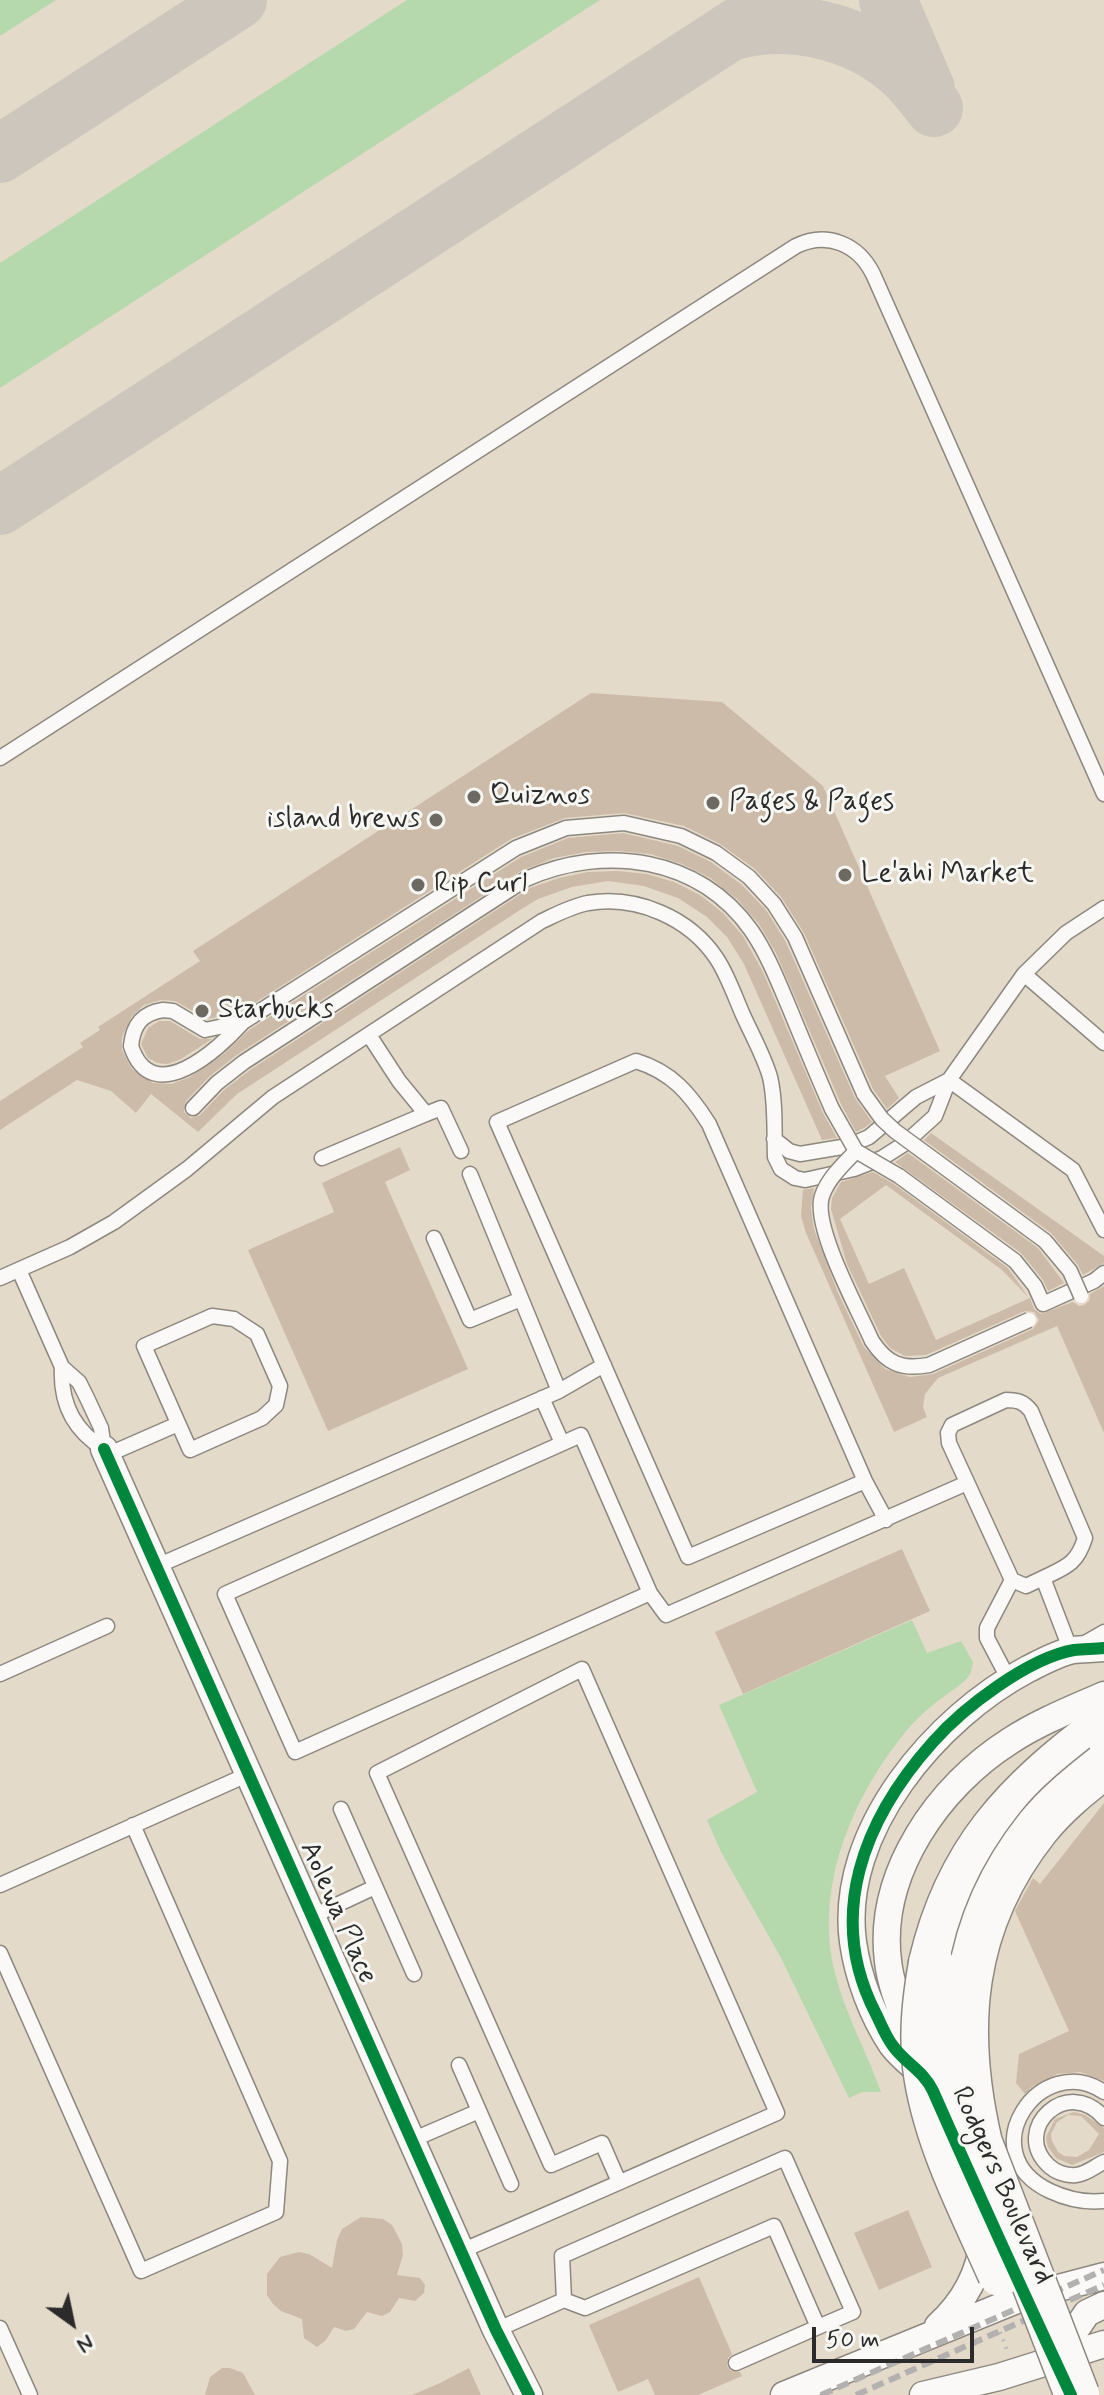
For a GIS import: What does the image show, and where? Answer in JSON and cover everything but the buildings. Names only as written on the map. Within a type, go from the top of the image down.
[{"type":"highway","points":[[1066,2386],[1000,2273],[948,2155],[930,2095],[925,2066],[924,2008],[939,1929],[952,1894],[983,1839],[1019,1797],[1059,1759],[1104,1726]]},
{"type":"highway","points":[[1066,2386],[980,2143],[965,2058],[966,2007],[970,1969],[982,1930],[997,1892],[1017,1857],[1037,1828],[1066,1796],[1104,1766]]},
{"type":"street","name":"Aolewa Place","points":[[105,1452],[496,2330],[529,2395]]},
{"type":"street","name":"Rodgers Boulevard","points":[[1066,2386],[928,2080],[893,2046],[865,1989],[852,1940],[852,1918],[856,1882],[874,1827],[917,1760],[972,1705],[1009,1680],[1071,1651],[1104,1648]]},
{"type":"street","points":[[928,2080],[896,1996],[888,1961],[891,1898],[903,1863],[921,1831],[953,1790],[1009,1741],[1104,1695]]},
{"type":"street","points":[[929,2334],[955,2311],[969,2289],[983,2243],[982,2203]]},
{"type":"street","points":[[784,2395],[1024,2297],[1104,2276]]},
{"type":"street","points":[[1066,2386],[1087,2313],[1104,2305]]},
{"type":"street","points":[[1066,2386],[1104,2344]]},
{"type":"street","points":[[923,2395],[999,2377],[1066,2386]]},
{"type":"lane","points":[[0,758],[796,246],[818,239],[838,241],[855,251],[873,274],[1104,794]]},
{"type":"lane","points":[[243,1022],[205,1030],[173,1011],[153,1011],[136,1025],[131,1046],[141,1066],[150,1072],[170,1074],[191,1066],[225,1042],[243,1022],[516,848],[566,828],[605,823],[633,824],[681,836],[716,853],[749,877],[768,897],[795,937],[864,1094],[882,1119],[1045,1241],[1070,1271],[1081,1296]]},
{"type":"lane","points":[[193,1108],[217,1083],[244,1062],[526,879],[572,863],[638,860],[684,874],[719,895],[741,917],[777,978],[832,1109],[856,1151],[885,1166],[1020,1266],[1035,1286],[1043,1304],[1094,1281],[1104,1273]]},
{"type":"lane","points":[[0,1278],[90,1237],[132,1210],[187,1169],[258,1108],[542,921],[567,909],[613,901],[636,904],[683,925],[709,949],[722,967],[770,1079],[775,1157],[781,1169],[805,1180],[854,1169],[882,1158],[929,1122],[935,1116],[949,1080],[1024,974],[1066,933],[1104,908]]},
{"type":"lane","points":[[1024,974],[1104,1043]]},
{"type":"lane","points":[[369,1035],[399,1081],[426,1114]]},
{"type":"lane","points":[[865,1481],[688,1557],[497,1122],[636,1061],[665,1073],[680,1084],[709,1124],[865,1481],[886,1520]]},
{"type":"lane","points":[[774,1139],[789,1151],[800,1154],[848,1146],[869,1137],[916,1097],[949,1080]]},
{"type":"lane","points":[[949,1080],[1073,1170],[1104,1230]]},
{"type":"lane","points":[[322,1158],[441,1108],[461,1151]]},
{"type":"lane","points":[[856,1151],[823,1193],[821,1223],[872,1341],[891,1363],[912,1368],[929,1365],[1104,1285]]},
{"type":"lane","points":[[470,1174],[559,1391]]},
{"type":"lane","points":[[434,1238],[470,1320],[521,1299]]},
{"type":"lane","points":[[19,1270],[62,1367],[79,1382],[87,1398],[101,1428],[105,1452]]},
{"type":"lane","points":[[212,1316],[234,1319],[257,1334],[280,1386],[276,1405],[262,1418],[190,1450],[178,1424],[144,1346],[212,1316]]},
{"type":"lane","points":[[157,1566],[559,1391],[604,1365]]},
{"type":"lane","points":[[62,1367],[60,1390],[73,1419],[86,1438],[105,1452]]},
{"type":"lane","points":[[542,1398],[562,1443]]},
{"type":"lane","points":[[1006,1400],[1016,1400],[1031,1411],[1085,1538],[1080,1555],[1069,1565],[1043,1578],[1026,1586],[1012,1580],[949,1443],[948,1433],[952,1425],[1006,1400]]},
{"type":"lane","points":[[105,1452],[178,1424]]},
{"type":"lane","points":[[650,1593],[295,1752],[225,1594],[581,1435],[650,1593],[666,1615],[967,1483]]},
{"type":"lane","points":[[1043,1578],[1071,1651],[1104,1632]]},
{"type":"lane","points":[[1009,1680],[987,1638],[987,1628],[1012,1580]]},
{"type":"lane","points":[[0,1674],[107,1626]]},
{"type":"lane","points":[[461,2251],[619,2182],[777,2113],[582,1669],[377,1773],[551,2165],[602,2143],[619,2182]]},
{"type":"lane","points":[[0,1885],[249,1774]]},
{"type":"lane","points":[[1083,1803],[1104,1783]]},
{"type":"lane","points":[[341,1809],[414,1974]]},
{"type":"lane","points":[[0,1953],[141,2271],[276,2212],[280,2161],[133,1825]]},
{"type":"lane","points":[[955,1970],[988,1909],[1041,1850]]},
{"type":"lane","points":[[313,1916],[375,1887]]},
{"type":"lane","points":[[928,2080],[940,2014]]},
{"type":"lane","points":[[459,2065],[511,2184]]},
{"type":"lane","points":[[1104,2092],[1082,2082],[1061,2083],[1036,2095],[1016,2123],[1013,2140],[1016,2160],[1036,2184],[1070,2199],[1104,2201]]},
{"type":"lane","points":[[1103,2161],[1089,2171],[1076,2175],[1063,2174],[1043,2160],[1037,2148],[1036,2135],[1046,2112],[1070,2101],[1094,2107],[1104,2118]]},
{"type":"lane","points":[[412,2140],[479,2111]]},
{"type":"lane","points":[[564,2300],[562,2256],[785,2158],[853,2312],[736,2363]]},
{"type":"lane","points":[[496,2330],[564,2300],[585,2308],[774,2226],[818,2327]]},
{"type":"lane","points":[[0,2328],[30,2395]]},
{"type":"path","points":[[996,2323],[1011,2355]]},
{"type":"green space","points":[[0,0],[56,0],[0,36]]},
{"type":"green space","points":[[407,0],[600,0],[0,388],[0,263]]},
{"type":"green space","points":[[912,1620],[927,1653],[961,1641],[973,1662],[968,1678],[915,1721],[884,1760],[853,1817],[842,1847],[829,1910],[835,1973],[881,2092],[862,2092],[849,2098],[780,1956],[721,1852],[707,1820],[757,1792],[719,1705]]},
{"type":"taxiway","points":[[0,154],[238,0]]},
{"type":"taxiway","points":[[0,506],[779,0]]},
{"type":"taxiway","points":[[888,0],[926,89]]},
{"type":"taxiway","points":[[730,32],[774,25],[797,26],[842,36],[883,56],[901,70],[934,108]]},
{"type":"railway","points":[[821,2395],[1104,2270]]},
{"type":"railway","points":[[856,2395],[1104,2285]]},
{"type":"cycle path","points":[[104,1449],[496,2330],[529,2395]]},
{"type":"cycle path","points":[[1071,2395],[933,2091],[925,2078],[893,2046],[876,2014],[861,1977],[854,1941],[853,1905],[871,1836],[888,1803],[933,1742],[979,1700],[1037,1663],[1074,1650],[1104,1648]]},
{"type":"place","name":"Quiznos","points":[[474,797]]},
{"type":"place","name":"Pages & Pages","points":[[713,803]]},
{"type":"place","name":"island brews","points":[[436,820]]},
{"type":"place","name":"Le'ahi Market","points":[[845,875]]},
{"type":"place","name":"Rip Curl","points":[[418,885]]},
{"type":"place","name":"Starbucks","points":[[202,1011]]}]
